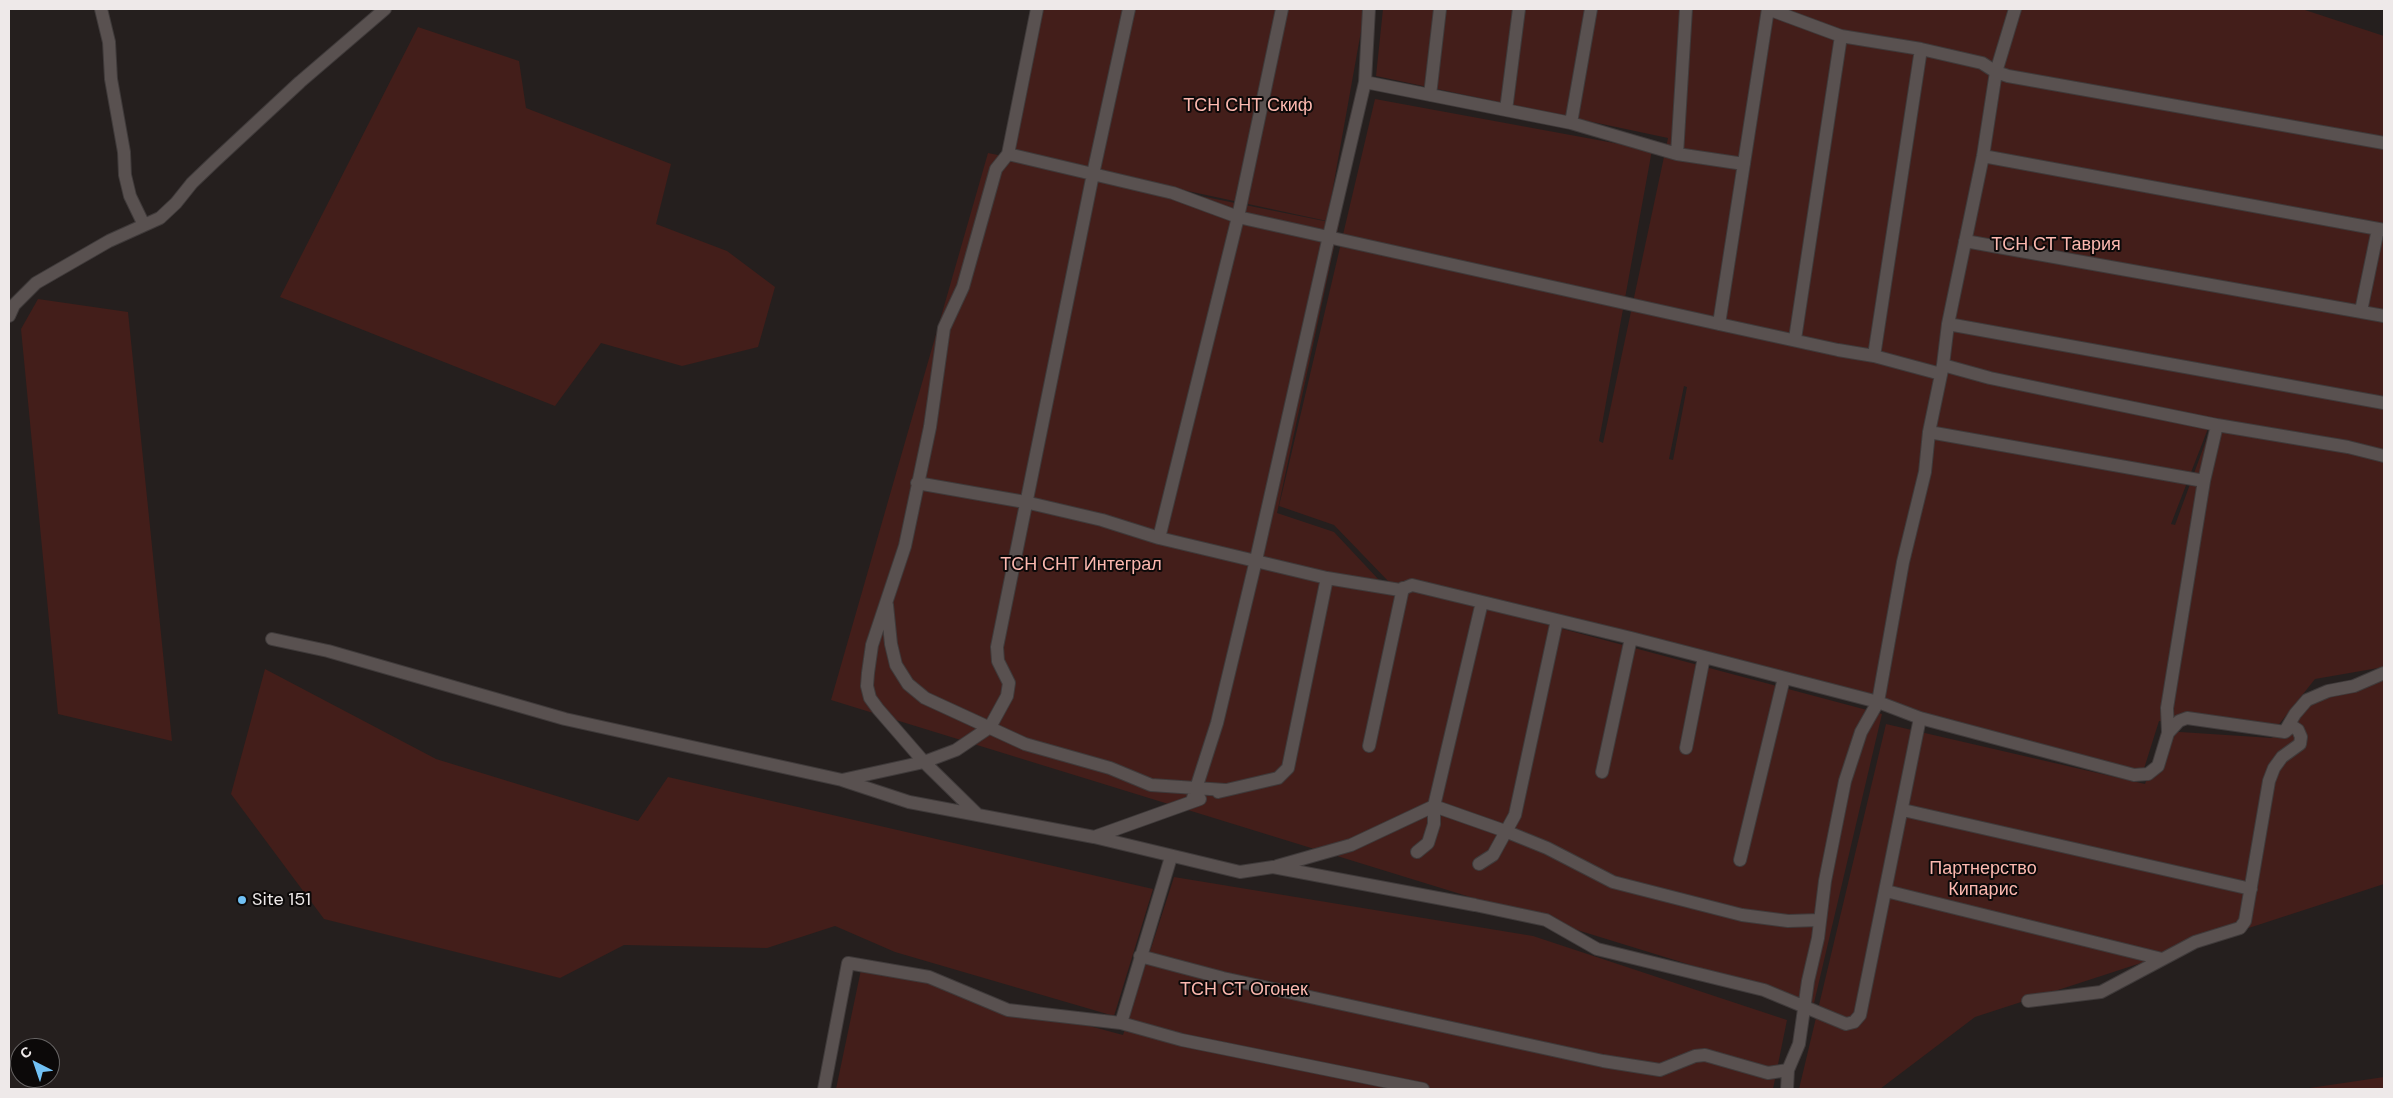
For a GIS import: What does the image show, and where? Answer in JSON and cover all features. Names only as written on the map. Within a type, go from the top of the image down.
[{"type":"street","points":[[101,9],[109,42],[110,79],[124,152],[125,175],[130,196],[144,225]]},
{"type":"street","points":[[9,316],[14,305],[36,283],[109,241],[160,218],[176,203],[192,183],[300,82],[385,9]]},
{"type":"street","points":[[976,813],[924,762],[878,709],[870,698],[867,686],[872,645],[905,546],[930,427],[944,328],[963,287],[996,169],[1008,154],[1037,9]]},
{"type":"street","points":[[842,780],[924,762],[956,750],[990,727],[1007,696],[1009,683],[998,662],[997,647],[1025,502],[1129,9]]},
{"type":"street","points":[[1159,538],[1238,217],[1282,9]]},
{"type":"street","points":[[1192,801],[1217,723],[1256,560],[1328,236],[1366,82],[1370,9]]},
{"type":"street","points":[[1430,95],[1440,9]]},
{"type":"street","points":[[1506,110],[1519,9]]},
{"type":"street","points":[[1571,123],[1591,9]]},
{"type":"street","points":[[1677,154],[1686,9]]},
{"type":"street","points":[[1719,324],[1768,9],[1841,36],[1921,49],[1982,63],[1996,72],[2384,143]]},
{"type":"street","points":[[1788,1089],[1788,1070],[1799,1044],[1825,881],[1845,781],[1861,732],[1878,702],[1903,562],[1925,472],[1929,432],[1942,370],[1948,324],[1982,156],[1996,72],[2015,9]]},
{"type":"street","points":[[1795,340],[1841,36]]},
{"type":"street","points":[[1874,356],[1921,49]]},
{"type":"street","points":[[1366,82],[1571,123],[1677,154],[1744,164]]},
{"type":"street","points":[[1008,154],[1173,193],[1238,217],[1719,324],[1838,350],[1990,378],[2217,425],[2348,447],[2384,456]]},
{"type":"street","points":[[1982,156],[2381,230],[2362,311]]},
{"type":"street","points":[[1965,241],[2384,316]]},
{"type":"street","points":[[1948,324],[2384,402]]},
{"type":"street","points":[[917,483],[1025,502],[1102,520],[1159,538],[1327,578],[1400,590],[1412,585],[1631,638],[1878,702],[1920,718],[2141,775],[2148,774],[2158,766],[2168,733],[2167,708],[2204,481],[2217,425]]},
{"type":"street","points":[[1929,432],[2204,481]]},
{"type":"street","points":[[1094,837],[1225,790],[1282,776],[1288,768],[1327,578]]},
{"type":"street","points":[[1369,746],[1403,588]]},
{"type":"street","points":[[887,600],[891,644],[896,665],[908,684],[925,698],[1025,744],[1110,768],[1151,786],[1225,790]]},
{"type":"street","points":[[1417,852],[1428,843],[1434,824],[1434,806],[1482,602]]},
{"type":"street","points":[[1479,864],[1492,855],[1515,815],[1558,620]]},
{"type":"street","points":[[1602,772],[1631,638]]},
{"type":"street","points":[[272,639],[328,651],[565,719],[842,780],[909,802],[976,813],[1094,837],[1240,872],[1273,867],[1351,845],[1434,806],[1505,830],[1546,848],[1613,882],[1742,915],[1788,921],[1820,920]]},
{"type":"street","points":[[1686,748],[1704,658]]},
{"type":"street","points":[[2285,732],[2307,700],[2328,691],[2354,686],[2384,672]]},
{"type":"street","points":[[1740,860],[1784,678]]},
{"type":"street","points":[[1273,867],[1546,920],[1597,949],[1764,990],[1846,1024],[1858,1019],[1903,810],[1920,718]]},
{"type":"street","points":[[2028,1001],[2101,992],[2195,942],[2240,928],[2245,920],[2269,780],[2274,768],[2282,757],[2297,747],[2301,740],[2300,733],[2292,726],[2285,732],[2187,718],[2179,721],[2168,733]]},
{"type":"street","points":[[1903,810],[2251,889]]},
{"type":"street","points":[[1121,1023],[1171,857]]},
{"type":"street","points":[[1886,891],[2162,959]]},
{"type":"street","points":[[1140,956],[1223,978],[1603,1061],[1660,1070],[1695,1056],[1705,1055],[1768,1073],[1788,1070]]},
{"type":"street","points":[[824,1089],[848,963],[929,978],[1008,1010],[1121,1023],[1182,1040],[1423,1089]]},
{"type":"green space","name":"ТСН СНТ Скиф","points":[[1032,9],[1365,9],[1327,221],[1002,151]]},
{"type":"green space","name":"ТСН СТ Таврия","points":[[1383,9],[2302,9],[2384,36],[2384,667],[2315,679],[2276,728],[2159,721],[2142,775],[1389,582],[1334,525],[1279,506],[1375,99],[1652,150],[1599,441],[1603,443],[1668,138],[1376,76]],"holes":[[[1684,386],[1687,387],[1673,460],[1669,459]],[[2209,426],[2211,427],[2175,525],[2171,524]]]},
{"type":"green space","points":[[418,27],[519,61],[526,108],[671,164],[656,224],[727,251],[775,287],[758,347],[682,366],[601,343],[555,406],[280,297]]},
{"type":"green space","name":"ТСН СНТ Интеграл","points":[[988,153],[1339,224],[1277,513],[1334,532],[1379,580],[1882,714],[1814,1003],[831,700]]},
{"type":"green space","points":[[38,299],[128,312],[172,741],[58,714],[21,329]]},
{"type":"green space","points":[[265,669],[436,759],[638,821],[668,777],[1153,889],[1114,1016],[895,952],[835,926],[767,948],[624,945],[560,978],[324,919],[231,794]]},
{"type":"green space","name":"Партнерство Кипарис","points":[[2384,676],[2384,884],[1975,1017],[1880,1089],[1799,1089],[1886,724],[2145,784],[2165,731],[2272,738],[2318,689]]},
{"type":"green space","name":"ТСН СТ Огонек","points":[[1174,877],[1533,936],[1787,1020],[1773,1089],[836,1089],[862,965],[1123,1035]]},
{"type":"green space","points":[[2384,1077],[2384,1089],[2303,1089]]},
{"type":"place","name":"Site 151","points":[[242,900]]}]
